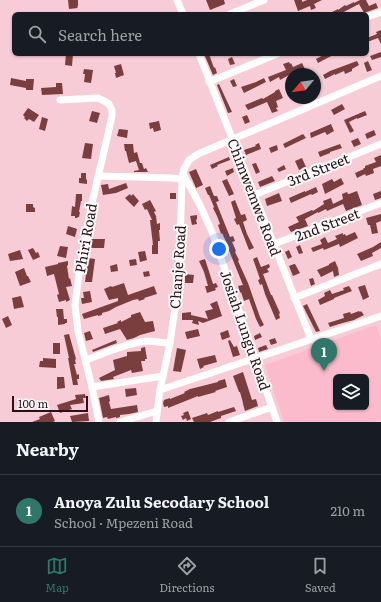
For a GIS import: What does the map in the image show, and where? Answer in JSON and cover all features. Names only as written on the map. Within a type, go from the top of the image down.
[{"type":"street","points":[[177,0],[182,12]]},
{"type":"street","points":[[235,12],[264,0]]},
{"type":"street","points":[[369,16],[381,12]]},
{"type":"street","name":"Chimwemwe Road","points":[[200,56],[311,339]]},
{"type":"street","points":[[209,82],[272,56]]},
{"type":"street","name":"Chanje Road","points":[[156,422],[179,280],[183,177],[184,169],[189,160],[198,154],[381,76]]},
{"type":"street","name":"Phiri Road","points":[[60,100],[98,98],[104,101],[112,110],[112,116],[92,203],[75,305],[78,331],[86,360],[99,422]]},
{"type":"street","name":"3rd Street","points":[[254,195],[381,144]]},
{"type":"street","points":[[98,176],[183,177]]},
{"type":"street","name":"Josiah Lungu Road","points":[[183,177],[212,232],[278,422]]},
{"type":"street","name":"2nd Street","points":[[274,244],[381,203]]},
{"type":"street","points":[[294,298],[381,264]]},
{"type":"street","points":[[160,390],[381,316]]},
{"type":"street","points":[[86,360],[128,345],[142,342],[149,341],[170,343]]},
{"type":"street","points":[[92,387],[163,376]]},
{"type":"street","points":[[229,422],[272,406]]},
{"type":"street","points":[[120,422],[157,411]]},
{"type":"shaded area","points":[[376,325],[381,340],[381,420],[374,422],[284,422],[265,365]]},
{"type":"building","points":[[68,0],[78,0],[78,8],[69,9]]},
{"type":"building","points":[[206,0],[224,0],[225,4],[210,10]]},
{"type":"building","points":[[294,0],[302,0],[302,2],[307,0],[322,0],[314,4],[316,8],[311,10],[310,6],[298,11]]},
{"type":"building","points":[[360,0],[366,0],[369,6],[376,3],[378,8],[363,12],[359,4],[344,12],[332,12],[345,5]]},
{"type":"building","points":[[381,30],[381,44],[378,38],[369,41],[369,37],[377,34],[376,32]]},
{"type":"building","points":[[381,52],[381,57],[372,60],[370,56]]},
{"type":"building","points":[[66,56],[73,56],[72,66],[65,65]]},
{"type":"building","points":[[205,56],[210,56],[214,68],[215,67],[217,73],[213,75]]},
{"type":"building","points":[[321,56],[331,56],[318,63],[316,59]]},
{"type":"building","points":[[232,57],[235,64],[230,65],[228,59]]},
{"type":"building","points":[[357,61],[359,65],[352,69],[352,71],[345,74],[344,71],[325,79],[323,75],[330,71]]},
{"type":"building","points":[[368,61],[372,70],[367,72],[364,63]]},
{"type":"building","points":[[289,62],[293,67],[302,63],[304,68],[285,68],[283,64]]},
{"type":"building","points":[[121,64],[124,75],[116,78],[114,66]]},
{"type":"building","points":[[84,69],[93,70],[91,83],[84,82]]},
{"type":"building","points":[[285,70],[285,77],[280,80],[279,77],[270,82],[268,77]]},
{"type":"building","points":[[11,78],[26,81],[26,79],[34,79],[33,90],[26,90],[26,88],[10,85]]},
{"type":"building","points":[[264,78],[266,82],[244,93],[241,87]]},
{"type":"building","points":[[234,79],[237,86],[233,87],[230,81]]},
{"type":"building","points":[[56,83],[62,83],[63,94],[42,95],[41,88],[56,87]]},
{"type":"building","points":[[219,84],[232,112],[228,113],[217,85]]},
{"type":"building","points":[[279,89],[283,98],[276,101],[278,107],[276,108],[278,111],[272,113],[267,102],[248,110],[245,105],[262,98],[263,99]]},
{"type":"building","points":[[342,104],[345,109],[334,115],[331,110]]},
{"type":"building","points":[[28,108],[39,115],[34,122],[29,119],[27,121],[24,118],[25,117],[23,115]]},
{"type":"building","points":[[92,111],[100,113],[97,123],[89,121]]},
{"type":"building","points":[[365,111],[367,115],[349,122],[354,131],[350,133],[344,120]]},
{"type":"building","points":[[247,115],[250,122],[245,124],[242,117]]},
{"type":"building","points":[[42,117],[48,119],[45,131],[39,129]]},
{"type":"building","points":[[159,121],[161,130],[154,132],[153,128],[150,129],[149,123]]},
{"type":"building","points":[[331,124],[334,131],[327,135],[325,132],[311,138],[310,133]]},
{"type":"building","points":[[119,129],[128,130],[127,138],[117,136]]},
{"type":"building","points":[[374,130],[376,135],[367,139],[365,134]]},
{"type":"building","points":[[303,134],[306,138],[285,148],[283,144]]},
{"type":"building","points":[[358,138],[361,144],[354,147],[351,141]]},
{"type":"building","points":[[85,143],[93,144],[91,159],[82,158]]},
{"type":"building","points":[[259,143],[261,149],[246,155],[244,150],[256,146],[255,145]]},
{"type":"building","points":[[124,144],[133,144],[134,153],[137,152],[140,163],[142,163],[144,169],[146,168],[148,172],[134,172],[139,170],[136,161],[129,163]]},
{"type":"building","points":[[340,144],[342,148],[320,157],[318,152]]},
{"type":"building","points":[[277,145],[278,150],[271,153],[269,148]]},
{"type":"building","points":[[381,155],[381,166],[373,169],[374,173],[366,176],[365,174],[357,178],[355,173],[364,169],[363,168],[365,168],[365,166],[376,162],[374,158]]},
{"type":"building","points":[[229,157],[230,160],[217,165],[218,166],[212,169],[210,165]]},
{"type":"building","points":[[302,158],[306,167],[299,170],[295,161]]},
{"type":"building","points":[[256,163],[260,172],[256,174],[252,164]]},
{"type":"building","points":[[284,165],[286,169],[279,172],[277,169]]},
{"type":"building","points":[[233,168],[234,172],[227,176],[225,171]]},
{"type":"building","points":[[196,169],[203,185],[196,188],[189,172]]},
{"type":"building","points":[[81,173],[86,173],[87,184],[79,183]]},
{"type":"building","points":[[272,176],[275,181],[260,187],[258,182]]},
{"type":"building","points":[[341,178],[344,184],[325,194],[322,184],[332,179],[334,182]]},
{"type":"building","points":[[227,179],[234,194],[229,196],[222,181]]},
{"type":"building","points":[[126,183],[128,188],[116,193],[103,195],[101,185],[108,184],[109,189]]},
{"type":"building","points":[[210,186],[214,196],[217,196],[219,201],[216,202],[230,237],[233,236],[235,241],[232,242],[239,260],[238,261],[264,325],[260,327],[249,299],[244,301],[241,292],[240,293],[238,286],[243,285],[229,248],[222,233],[221,234],[218,225],[220,224],[205,188]]},
{"type":"building","points":[[316,187],[318,192],[291,203],[289,198]]},
{"type":"building","points":[[357,191],[362,205],[346,211],[343,204],[327,211],[326,209],[305,219],[308,226],[291,232],[288,227],[299,222],[296,217],[312,210],[313,211],[324,204],[323,201],[331,198],[333,204],[343,199],[342,194],[347,192],[349,194]]},
{"type":"building","points":[[381,191],[381,198],[375,200],[373,194]]},
{"type":"building","points":[[170,193],[176,193],[176,199],[170,199]]},
{"type":"building","points":[[279,193],[282,201],[267,206],[265,199]]},
{"type":"building","points":[[76,194],[82,194],[82,201],[79,217],[75,218],[75,216],[71,216],[72,206],[75,207]]},
{"type":"building","points":[[130,194],[131,196],[133,194],[139,201],[134,207],[125,198]]},
{"type":"building","points":[[150,200],[156,211],[154,212],[157,224],[160,223],[158,254],[152,254],[153,245],[150,220],[152,220],[147,209],[145,210],[142,204]]},
{"type":"building","points":[[235,200],[241,215],[245,214],[247,220],[243,222],[254,248],[249,250],[239,224],[237,225],[234,219],[236,218],[231,202]]},
{"type":"building","points":[[26,204],[33,204],[35,212],[26,212]]},
{"type":"building","points":[[381,214],[381,221],[376,223],[378,233],[372,234],[370,225],[368,225],[366,218]]},
{"type":"building","points":[[197,215],[197,224],[192,225],[190,216]]},
{"type":"building","points":[[68,226],[77,229],[75,237],[66,234]]},
{"type":"building","points":[[355,232],[358,238],[340,247],[339,244],[324,250],[323,248],[313,252],[311,248],[322,244],[320,240],[325,237],[328,243],[337,239],[335,236],[343,233],[343,235],[345,234],[346,236]]},
{"type":"building","points":[[91,239],[105,239],[104,248],[90,248]]},
{"type":"building","points":[[381,242],[381,248],[372,253],[373,256],[361,261],[357,254]]},
{"type":"building","points":[[300,245],[303,253],[299,254],[296,247]]},
{"type":"building","points":[[60,246],[68,247],[66,258],[57,256]]},
{"type":"building","points":[[33,248],[36,253],[38,252],[40,257],[33,260],[28,250]]},
{"type":"building","points":[[20,250],[23,259],[10,261],[8,254]]},
{"type":"building","points":[[289,250],[292,257],[288,259],[285,252]]},
{"type":"building","points":[[145,251],[147,260],[140,262],[138,252]]},
{"type":"building","points":[[257,257],[261,267],[269,264],[270,267],[267,269],[269,272],[263,274],[280,313],[280,318],[276,320],[262,284],[260,285],[258,280],[260,279],[253,259]]},
{"type":"building","points":[[88,258],[95,259],[92,282],[85,282]]},
{"type":"building","points":[[136,259],[137,265],[130,266],[129,260]]},
{"type":"building","points":[[205,259],[213,284],[216,283],[218,287],[215,288],[216,290],[207,293],[205,286],[208,286],[199,261]]},
{"type":"building","points":[[68,261],[67,266],[69,279],[70,278],[72,286],[66,287],[70,300],[66,302],[66,300],[59,302],[57,295],[59,294],[54,274],[47,276],[45,267]]},
{"type":"building","points":[[335,261],[339,275],[334,277],[333,271],[321,277],[317,270]]},
{"type":"building","points":[[117,264],[118,271],[111,272],[110,266]]},
{"type":"building","points":[[294,264],[300,273],[293,276],[289,266]]},
{"type":"building","points":[[24,268],[31,282],[20,286],[15,272]]},
{"type":"building","points":[[149,271],[150,276],[144,277],[143,272]]},
{"type":"building","points":[[185,274],[194,275],[193,283],[185,283]]},
{"type":"building","points":[[313,278],[315,284],[311,286],[309,279]]},
{"type":"building","points":[[124,283],[128,295],[154,286],[157,294],[139,301],[138,299],[133,300],[102,313],[102,315],[84,319],[82,314],[118,301],[118,298],[109,300],[104,289]]},
{"type":"building","points":[[365,285],[369,297],[363,300],[358,287]]},
{"type":"building","points":[[349,286],[352,291],[320,305],[318,300],[325,296],[324,293],[330,290],[332,294],[344,290],[343,288]]},
{"type":"building","points":[[90,291],[92,302],[82,304],[81,298],[84,298],[83,292]]},
{"type":"building","points":[[21,296],[24,307],[14,309],[12,298]]},
{"type":"building","points":[[217,301],[222,316],[203,323],[198,321],[199,325],[192,323],[193,320],[182,320],[182,313],[191,312],[191,315],[208,319],[205,311],[213,309],[210,304]]},
{"type":"building","points":[[307,304],[320,331],[316,332],[303,306]]},
{"type":"building","points":[[56,309],[63,309],[64,319],[67,319],[67,323],[58,325]]},
{"type":"building","points":[[361,311],[364,315],[354,320],[330,327],[328,323],[344,318],[343,314],[350,312],[351,314]]},
{"type":"building","points":[[140,312],[145,322],[153,321],[155,331],[127,340],[120,329],[105,334],[103,328],[118,323],[117,322],[121,320],[121,322],[131,317],[131,315]]},
{"type":"building","points":[[8,316],[12,325],[6,328],[2,319]]},
{"type":"building","points":[[198,329],[200,336],[187,339],[185,332]]},
{"type":"building","points":[[228,330],[230,337],[222,340],[220,333]]},
{"type":"building","points":[[90,331],[93,339],[86,341],[84,333]]},
{"type":"building","points":[[260,333],[262,337],[255,340],[254,336]]},
{"type":"building","points":[[69,334],[76,359],[76,364],[74,364],[77,375],[79,374],[79,379],[77,379],[78,385],[73,385],[68,358],[64,335]]},
{"type":"building","points":[[275,338],[277,343],[271,345],[269,340]]},
{"type":"building","points":[[116,340],[117,343],[93,352],[92,350]]},
{"type":"building","points":[[230,340],[234,347],[237,346],[240,355],[233,357],[228,341]]},
{"type":"building","points":[[53,343],[60,343],[60,354],[53,354]]},
{"type":"building","points":[[266,345],[268,349],[259,352],[258,348]]},
{"type":"building","points":[[145,347],[147,359],[145,359],[145,361],[141,361],[143,371],[132,373],[131,370],[113,377],[114,379],[101,381],[99,378],[115,370],[113,360],[127,356],[127,352],[141,351],[141,348]]},
{"type":"building","points":[[177,348],[186,350],[181,372],[173,371]]},
{"type":"building","points":[[215,355],[217,362],[203,366],[204,367],[200,369],[197,359]]},
{"type":"building","points":[[43,358],[56,359],[56,368],[39,367],[40,361],[43,361]]},
{"type":"building","points":[[243,372],[252,400],[256,399],[258,406],[245,411],[240,392],[233,376]]},
{"type":"building","points":[[57,377],[64,377],[65,388],[57,389]]},
{"type":"building","points":[[225,379],[227,387],[215,391],[216,392],[198,396],[168,408],[168,406],[164,407],[164,400],[185,393],[184,392],[190,389]]},
{"type":"building","points":[[136,388],[137,395],[126,397],[125,389]]},
{"type":"building","points":[[85,394],[86,398],[83,398],[84,403],[70,405],[72,409],[60,413],[57,405],[76,399],[75,395]]},
{"type":"building","points":[[109,395],[111,409],[137,405],[138,412],[120,415],[120,417],[117,418],[103,418],[99,398]]},
{"type":"building","points":[[234,407],[236,411],[221,416],[221,418],[210,422],[194,422],[192,418],[207,413],[208,415]]},
{"type":"building","points":[[188,411],[191,419],[187,421],[186,418],[183,420],[181,416],[184,415],[183,413]]},
{"type":"building","points":[[51,412],[55,421],[32,422],[40,419],[39,417]]},
{"type":"building","points":[[88,413],[89,421],[72,422],[70,416]]},
{"type":"place","name":"Anoya Zulu Secodary School","points":[[324,371]]}]
